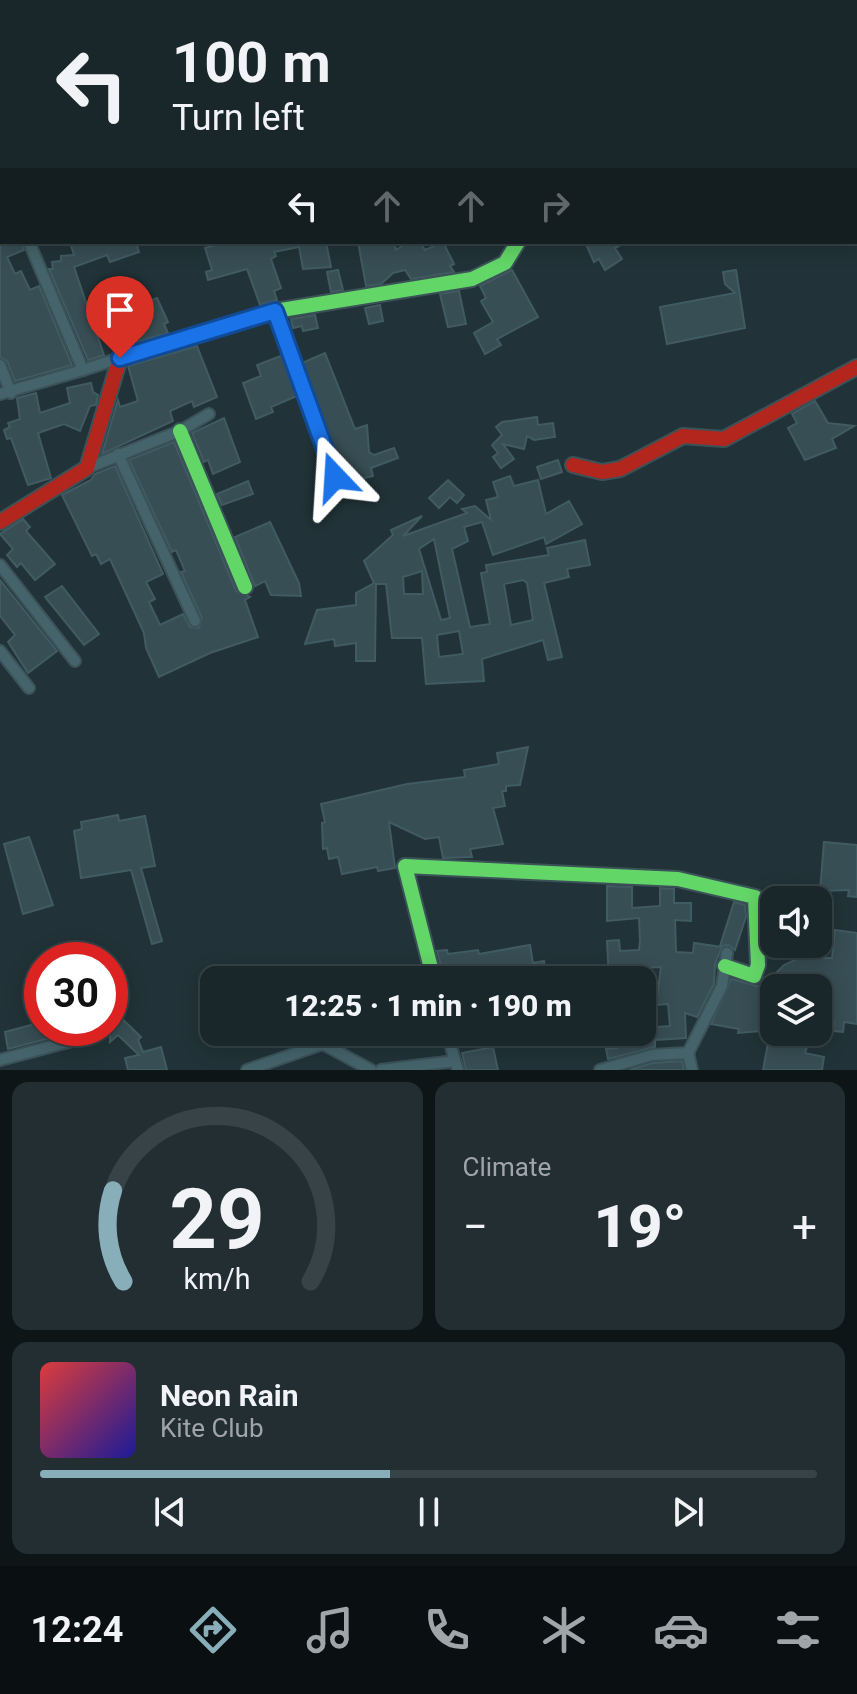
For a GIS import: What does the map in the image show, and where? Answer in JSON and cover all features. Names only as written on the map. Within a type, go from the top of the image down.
[{"type":"street","points":[[30,244],[83,370]]},
{"type":"street","points":[[0,365],[6,393],[275,311],[472,279],[505,263],[517,244]]},
{"type":"street","points":[[275,311],[335,477]]},
{"type":"street","points":[[87,468],[120,358]]},
{"type":"street","points":[[573,465],[588,470],[611,470],[683,436],[724,439],[857,367]]},
{"type":"street","points":[[0,522],[87,468],[180,431],[209,414]]},
{"type":"street","points":[[180,431],[245,587]]},
{"type":"street","points":[[118,454],[195,621]]},
{"type":"street","points":[[0,565],[75,661]]},
{"type":"street","points":[[0,651],[29,688]]},
{"type":"street","points":[[430,966],[405,866],[678,879],[755,897],[758,965],[754,976],[726,960],[709,1018],[688,1053],[692,1070]]},
{"type":"street","points":[[247,1070],[323,1044],[371,1070]]},
{"type":"street","points":[[0,1060],[53,1046]]},
{"type":"street","points":[[600,1070],[652,1055],[688,1053]]},
{"type":"street","points":[[381,1070],[456,1065]]},
{"type":"building","points":[[0,244],[22,244],[24,250],[7,257],[15,274],[21,271],[30,290],[39,286],[72,365],[15,381],[7,361],[0,357]]},
{"type":"building","points":[[71,244],[137,244],[139,252],[110,262],[107,255],[74,267],[104,355],[88,360],[49,269],[53,269],[52,262],[61,261],[61,256],[74,255]]},
{"type":"building","points":[[219,244],[326,244],[331,267],[303,269],[299,247],[274,252],[276,256],[271,259],[281,288],[274,291],[277,300],[260,305],[247,269],[208,280],[206,272],[212,270],[205,248]]},
{"type":"building","points":[[358,244],[394,244],[396,250],[405,244],[421,244],[425,250],[444,244],[454,264],[450,266],[454,272],[411,279],[405,270],[393,273],[381,284],[366,286]]},
{"type":"building","points":[[586,244],[622,244],[615,248],[622,259],[605,270],[599,259],[594,262]]},
{"type":"building","points":[[338,270],[343,290],[331,292],[327,272]]},
{"type":"building","points":[[512,270],[538,317],[497,339],[501,345],[485,354],[474,333],[493,322],[481,301],[486,298],[480,286]]},
{"type":"building","points":[[736,270],[745,328],[667,344],[660,307],[735,293],[725,284],[723,272]]},
{"type":"building","points":[[459,291],[466,324],[448,327],[440,294]]},
{"type":"building","points":[[157,298],[168,322],[164,324],[168,333],[137,342],[126,310]]},
{"type":"building","points":[[380,305],[383,321],[369,324],[365,308]]},
{"type":"building","points":[[315,315],[318,328],[303,331],[302,326],[293,328],[291,319]]},
{"type":"building","points":[[197,346],[217,397],[194,407],[192,401],[170,411],[173,421],[102,454],[118,400],[120,407],[138,401],[128,366]]},
{"type":"building","points":[[325,353],[355,429],[367,425],[369,452],[374,455],[394,448],[398,458],[371,468],[373,476],[356,480],[355,474],[343,477],[302,363]]},
{"type":"building","points":[[283,355],[297,396],[271,407],[273,412],[256,419],[243,383],[261,376],[257,365]]},
{"type":"building","points":[[91,383],[93,392],[98,395],[96,405],[90,406],[80,431],[64,424],[38,433],[51,478],[28,485],[11,438],[7,439],[4,430],[10,427],[8,423],[20,419],[17,398],[36,393],[40,413],[70,403],[67,388]]},
{"type":"building","points":[[815,401],[828,423],[854,426],[832,439],[836,448],[805,460],[788,428],[797,423],[792,414]]},
{"type":"building","points":[[537,417],[538,425],[553,423],[555,437],[534,440],[527,436],[524,449],[503,444],[514,459],[501,468],[493,457],[498,453],[492,445],[502,435],[496,427],[502,422]]},
{"type":"building","points":[[224,418],[240,462],[213,474],[208,460],[204,462],[192,433]]},
{"type":"building","points":[[174,442],[236,591],[250,597],[245,600],[258,637],[210,653],[159,677],[146,648],[144,633],[110,559],[101,564],[96,554],[92,556],[62,495],[91,480],[95,474],[115,466],[163,574],[146,582],[155,599],[149,602],[160,625],[183,614],[190,627],[199,628],[202,618],[181,572],[185,571],[176,550],[172,552],[129,460]]},
{"type":"building","points":[[558,460],[562,472],[541,479],[537,467]]},
{"type":"building","points":[[510,476],[514,486],[538,480],[546,514],[569,501],[582,524],[546,544],[544,537],[493,555],[482,522],[464,527],[468,541],[452,549],[470,627],[490,624],[481,573],[487,572],[486,565],[549,555],[547,548],[585,540],[590,565],[567,569],[569,577],[544,583],[562,657],[548,660],[543,640],[482,659],[484,681],[426,684],[422,638],[392,638],[386,584],[376,584],[375,661],[356,661],[356,643],[335,646],[334,639],[305,644],[317,610],[356,605],[356,593],[374,583],[364,561],[393,535],[391,530],[422,516],[403,536],[467,513],[462,509],[475,506],[491,520],[486,500],[498,497],[493,482]],"holes":[[[434,539],[450,618],[441,620],[419,549]],[[422,571],[423,594],[404,594],[403,577]],[[523,580],[527,583],[533,620],[511,625],[504,584]],[[459,631],[463,654],[439,657],[437,635]]]},
{"type":"building","points":[[448,480],[464,495],[457,503],[450,497],[439,508],[429,498]]},
{"type":"building","points":[[248,481],[253,494],[222,505],[217,494]]},
{"type":"building","points":[[23,519],[30,527],[26,531],[55,564],[35,580],[21,563],[17,567],[7,555],[13,549],[0,534]]},
{"type":"building","points":[[270,522],[299,583],[301,596],[271,595],[265,581],[255,586],[235,537]]},
{"type":"building","points":[[0,580],[57,651],[28,673],[8,642],[15,635],[0,616]]},
{"type":"building","points":[[62,586],[99,634],[84,645],[45,597]]},
{"type":"building","points":[[528,747],[520,785],[506,786],[506,791],[502,791],[505,806],[493,808],[503,844],[470,849],[472,857],[443,858],[439,837],[425,839],[389,822],[395,868],[378,871],[377,867],[342,874],[338,857],[329,859],[327,848],[323,849],[322,823],[325,822],[321,804],[407,784],[465,777],[464,770],[499,764],[497,753]]},
{"type":"building","points":[[118,815],[119,821],[145,816],[155,866],[141,868],[162,941],[152,944],[131,870],[81,878],[74,831],[82,829],[81,822]]},
{"type":"building","points":[[29,837],[53,905],[23,914],[4,844]]},
{"type":"building","points":[[824,842],[857,845],[857,897],[848,896],[849,890],[832,891],[832,886],[820,886]]},
{"type":"building","points":[[607,886],[632,887],[632,908],[660,906],[660,888],[674,889],[674,903],[691,903],[691,921],[675,920],[676,952],[693,953],[694,943],[722,947],[715,964],[714,984],[697,1017],[685,1013],[686,1038],[656,1040],[656,1027],[670,1026],[668,1004],[656,1005],[661,967],[608,966],[607,941],[619,940],[620,951],[639,950],[639,918],[607,921]]},
{"type":"building","points":[[734,902],[745,905],[746,917],[735,950],[729,945],[720,946]]},
{"type":"building","points":[[835,930],[857,933],[857,1024],[844,1022],[843,1032],[833,1031],[832,974],[775,974],[784,965],[799,958],[832,958]]},
{"type":"building","points":[[530,945],[533,963],[544,961],[545,966],[441,966],[437,951],[447,950],[448,954],[478,950],[479,954]]},
{"type":"building","points":[[731,979],[760,985],[760,1031],[738,1033],[739,1029],[711,1024]]},
{"type":"building","points":[[128,1024],[141,1037],[138,1040],[143,1052],[161,1047],[167,1070],[128,1070],[125,1058],[139,1055],[128,1045]]},
{"type":"building","points":[[24,1027],[24,1045],[8,1049],[5,1032]]},
{"type":"building","points":[[655,1046],[608,1059],[606,1049]]},
{"type":"building","points":[[767,1046],[807,1046],[805,1053],[824,1057],[822,1070],[763,1070]]},
{"type":"building","points":[[493,1047],[498,1070],[466,1070],[462,1053]]},
{"type":"building","points":[[682,1061],[684,1070],[629,1070],[653,1063]]},
{"type":"traffic: fast","points":[[184,338],[275,311],[472,279],[505,263],[517,244]]},
{"type":"traffic: fast","points":[[180,431],[245,587]]},
{"type":"traffic: fast","points":[[430,966],[405,866],[678,879],[755,897],[758,965],[754,976],[725,966]]},
{"type":"traffic: jam","points":[[0,522],[87,468],[120,358],[184,338]]},
{"type":"traffic: jam","points":[[573,465],[602,472],[620,469],[683,436],[724,439],[857,367]]},
{"type":"route","points":[[120,358],[275,311],[335,477]]}]
